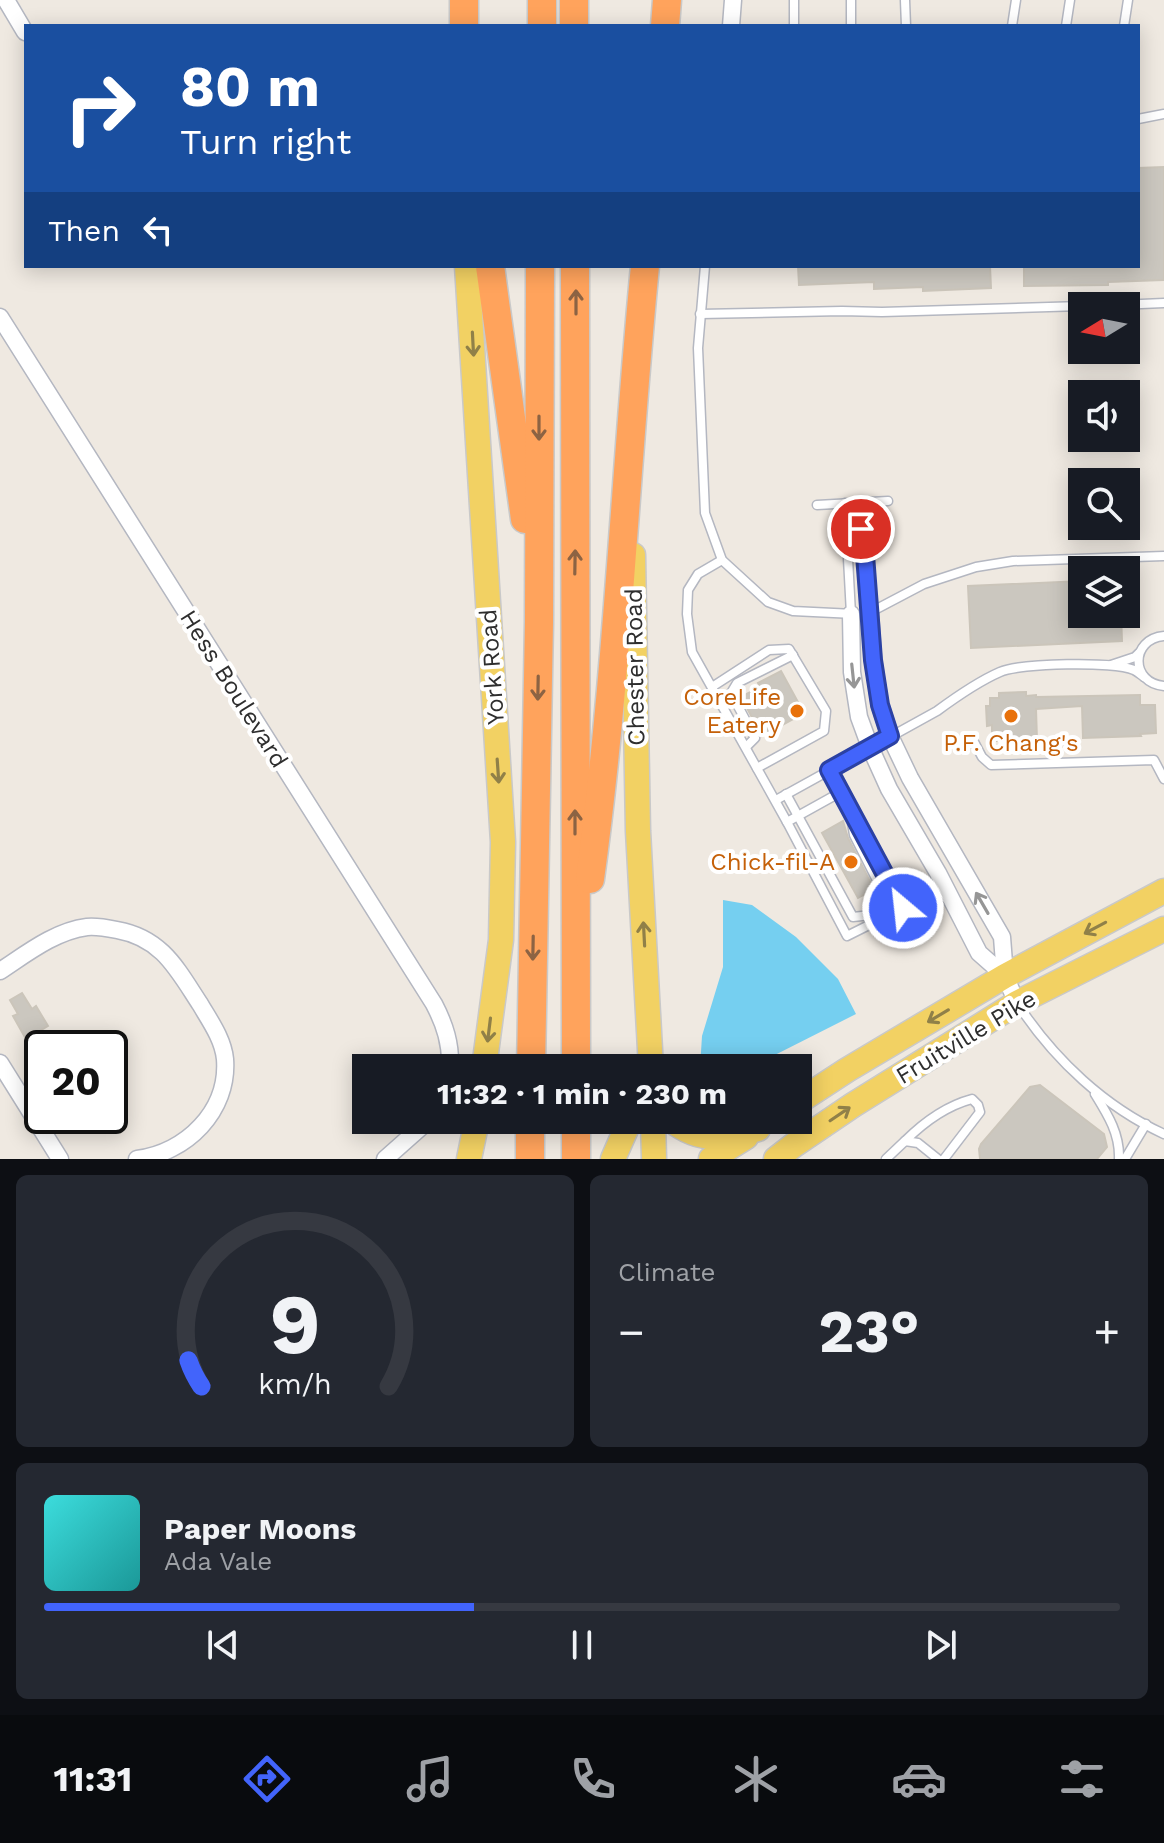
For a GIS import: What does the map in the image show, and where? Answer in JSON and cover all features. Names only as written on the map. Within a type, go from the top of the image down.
[{"type":"highway","points":[[464,0],[464,24]]},
{"type":"highway","points":[[542,0],[542,24]]},
{"type":"highway","points":[[574,0],[574,24]]},
{"type":"highway","points":[[665,24],[667,0]]},
{"type":"highway","points":[[490,268],[539,622]]},
{"type":"highway","points":[[531,1054],[539,622],[540,268]]},
{"type":"highway","points":[[575,268],[576,1054]]},
{"type":"highway","name":"Chester Road","points":[[631,427],[645,268]]},
{"type":"highway","points":[[575,987],[594,850],[614,662],[631,427]]},
{"type":"highway","points":[[530,1134],[530,1159]]},
{"type":"highway","points":[[576,1134],[576,1155]]},
{"type":"main road","name":"York Road","points":[[467,268],[503,842],[501,940],[486,1054]]},
{"type":"main road","name":"Chester Road","points":[[631,427],[638,831],[650,1054]]},
{"type":"main road","name":"Fruitville Pike","points":[[812,1093],[1005,976],[1164,891]]},
{"type":"main road","name":"Fruitville Pike","points":[[776,1159],[853,1105],[1017,1003],[1164,929]]},
{"type":"main road","points":[[641,1054],[647,993]]},
{"type":"main road","points":[[470,1157],[474,1134]]},
{"type":"main road","points":[[613,1159],[624,1134]]},
{"type":"main road","points":[[653,1134],[654,1159]]},
{"type":"main road","points":[[694,1134],[731,1137],[739,1134]]},
{"type":"main road","points":[[711,1159],[749,1134]]},
{"type":"street","points":[[6,0],[24,30]]},
{"type":"street","points":[[731,24],[733,0]]},
{"type":"street","name":"Hess Boulevard","points":[[0,317],[434,1004],[447,1032],[450,1054]]},
{"type":"street","points":[[851,614],[852,672],[859,717],[870,747],[889,789],[938,873],[979,953],[1005,976]]},
{"type":"street","points":[[870,614],[880,705],[890,736],[910,778],[1002,937],[1005,976],[1017,1003]]},
{"type":"street","points":[[0,971],[36,947],[68,931],[87,927],[127,931],[150,941],[174,963],[221,1042],[225,1061],[224,1079],[217,1103],[195,1133],[166,1151],[137,1159]]},
{"type":"street","points":[[0,1063],[60,1159]]},
{"type":"street","points":[[385,1159],[413,1134]]},
{"type":"lane","points":[[794,0],[794,24]]},
{"type":"lane","points":[[851,0],[851,24]]},
{"type":"lane","points":[[905,0],[906,24]]},
{"type":"lane","points":[[1012,24],[1016,0]]},
{"type":"lane","points":[[1066,24],[1070,0]]},
{"type":"lane","points":[[1124,24],[1128,0]]},
{"type":"lane","points":[[1140,119],[1164,114]]},
{"type":"lane","points":[[705,268],[698,348],[705,513],[722,560],[768,602],[793,611],[870,614],[924,584],[976,567],[1013,561],[1164,556]]},
{"type":"lane","points":[[1140,304],[1164,303]]},
{"type":"lane","points":[[700,314],[1068,306]]},
{"type":"lane","points":[[817,505],[888,501]]},
{"type":"lane","points":[[856,502],[870,614]]},
{"type":"lane","points":[[845,503],[851,614]]},
{"type":"lane","points":[[722,560],[698,574],[688,590],[687,614],[692,652],[776,800],[847,936],[903,908],[829,770]]},
{"type":"lane","points":[[1110,665],[1135,657],[1150,640],[1164,636]]},
{"type":"lane","points":[[712,687],[769,650],[789,649],[826,711],[824,731],[757,768]]},
{"type":"lane","points":[[1140,652],[1139,665],[1144,677]]},
{"type":"lane","points":[[746,747],[755,738],[731,693],[737,683],[793,655]]},
{"type":"lane","points":[[776,800],[937,711],[1002,671],[1026,667],[1110,665],[1132,669],[1162,688]]},
{"type":"lane","points":[[972,738],[982,757],[991,765],[1154,760],[1164,779]]},
{"type":"lane","points":[[787,822],[841,792]]},
{"type":"lane","points":[[786,794],[853,917],[871,915],[886,898],[854,835],[851,811]]},
{"type":"lane","points":[[1017,1003],[1045,1042],[1093,1089],[1116,1107],[1164,1134]]},
{"type":"lane","points":[[1093,1089],[1113,1124],[1122,1159]]},
{"type":"lane","points":[[886,1159],[922,1124],[942,1112],[972,1099],[978,1105],[980,1112],[941,1159],[918,1143],[905,1141]]},
{"type":"lane","points":[[1122,1159],[1146,1124]]},
{"type":"water","points":[[723,900],[752,905],[796,937],[838,979],[856,1014],[777,1054],[701,1054],[702,1036],[723,967]]},
{"type":"building","points":[[1164,167],[1164,280],[1108,282],[1108,285],[1024,286],[1024,268],[1140,268],[1140,168]]},
{"type":"building","points":[[798,268],[990,268],[991,288],[923,291],[923,287],[874,289],[874,282],[799,285]]},
{"type":"building","points":[[1068,582],[1068,628],[1122,628],[1122,641],[971,648],[968,586]]},
{"type":"building","points":[[781,671],[804,713],[762,736],[741,697],[760,687],[758,683]]},
{"type":"building","points":[[1026,692],[1026,696],[1036,697],[1140,695],[1140,705],[1155,705],[1156,733],[1083,738],[1082,706],[1036,709],[1037,740],[996,741],[996,737],[992,737],[992,725],[987,726],[986,706],[990,706],[990,698],[999,698],[999,693]]},
{"type":"building","name":"Chick-fil-A","points":[[843,821],[848,838],[874,889],[858,898],[822,833]]},
{"type":"building","points":[[22,993],[32,1009],[36,1006],[48,1026],[41,1030],[24,1030],[24,1035],[13,1016],[18,1014],[10,1000]]},
{"type":"building","points":[[1040,1085],[1104,1134],[1107,1147],[1097,1159],[980,1159],[981,1144],[1030,1087]]},
{"type":"place","name":"CoreLife Eatery","points":[[797,711]]},
{"type":"place","name":"P.F. Chang's","points":[[1011,716]]},
{"type":"place","name":"Chick-fil-A","points":[[851,862]]},
{"type":"route","points":[[861,529],[873,660],[880,705],[890,736],[829,770],[903,908]]}]
